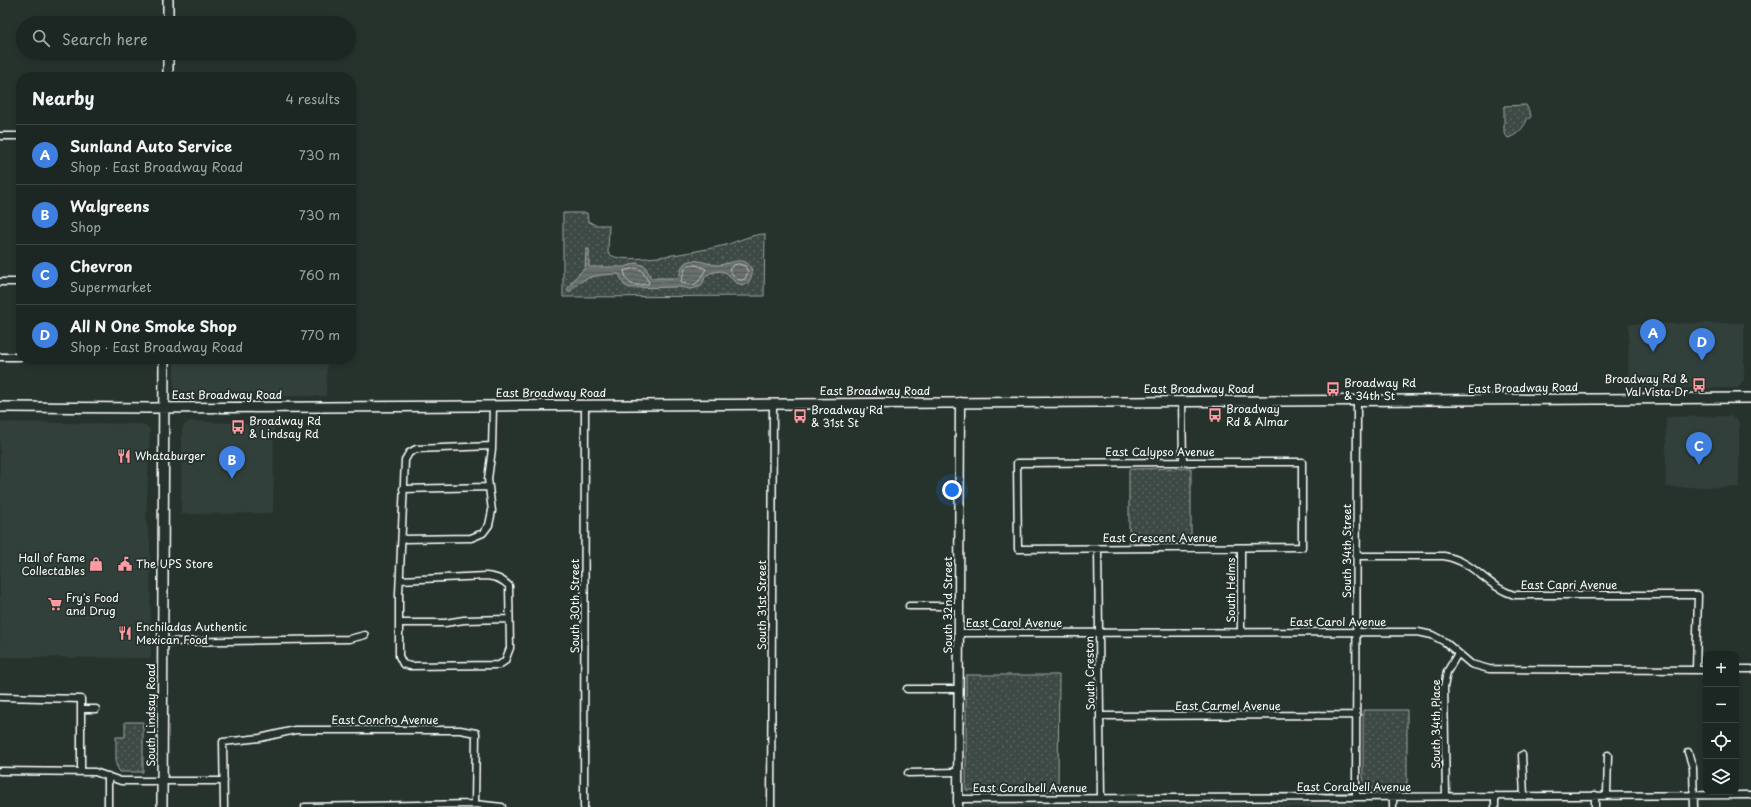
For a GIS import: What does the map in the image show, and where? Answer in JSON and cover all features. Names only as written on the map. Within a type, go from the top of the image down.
[{"type":"main road","points":[[168,0],[168,16]]},
{"type":"main road","points":[[168,60],[168,72]]},
{"type":"main road","name":"South Lindsay Road","points":[[162,807],[164,364]]},
{"type":"main road","name":"East Broadway Road","points":[[0,408],[1751,398]]},
{"type":"street","points":[[0,136],[16,136]]},
{"type":"street","points":[[0,282],[16,282]]},
{"type":"street","points":[[0,357],[16,357]]},
{"type":"street","name":"South 34th Street","points":[[1356,797],[1357,401]]},
{"type":"street","name":"South 32nd Street","points":[[958,803],[960,402]]},
{"type":"street","points":[[1182,402],[1183,462]]},
{"type":"street","name":"South 30th Street","points":[[584,807],[585,404]]},
{"type":"street","name":"South 31st Street","points":[[770,807],[773,404]]},
{"type":"street","points":[[403,538],[471,538],[483,533],[489,525],[492,512],[488,479],[492,446],[493,405]]},
{"type":"street","points":[[400,580],[495,577],[504,580],[509,586],[508,655],[505,661],[499,665],[410,666],[403,664],[399,656],[400,580],[403,538],[403,489],[405,460],[409,453],[416,449],[492,446]]},
{"type":"street","name":"East Calypso Avenue","points":[[1018,549],[1017,463],[1183,462],[1302,462],[1302,548]]},
{"type":"street","points":[[403,489],[488,488]]},
{"type":"street","name":"South Helms","points":[[1241,633],[1242,548]]},
{"type":"street","name":"East Crescent Avenue","points":[[1018,549],[1302,548]]},
{"type":"street","name":"South Creston","points":[[1098,549],[1101,798]]},
{"type":"street","name":"East Capri Avenue","points":[[1356,556],[1444,556],[1457,558],[1503,592],[1514,595],[1698,595],[1696,670]]},
{"type":"street","points":[[909,606],[959,606]]},
{"type":"street","points":[[399,623],[445,623],[464,620],[509,619]]},
{"type":"street","name":"East Carol Avenue","points":[[958,633],[1418,632],[1432,635],[1445,642],[1457,655],[1471,664],[1489,669],[1703,670]]},
{"type":"street","points":[[163,642],[349,639],[365,635]]},
{"type":"street","name":"South 34th Place","points":[[1446,796],[1444,687],[1447,672],[1457,655]]},
{"type":"street","points":[[1739,669],[1751,669]]},
{"type":"street","points":[[907,689],[958,689]]},
{"type":"street","points":[[0,697],[81,699],[81,771]]},
{"type":"street","points":[[81,709],[96,709]]},
{"type":"street","name":"East Carmel Avenue","points":[[1100,716],[1357,716]]},
{"type":"street","name":"East Concho Avenue","points":[[224,781],[223,742],[260,738],[295,730],[460,730],[476,732],[475,804]]},
{"type":"street","points":[[1688,752],[1693,768],[1694,807]]},
{"type":"street","points":[[1522,754],[1524,796]]},
{"type":"street","points":[[1607,795],[1608,755]]},
{"type":"street","points":[[0,771],[95,772],[121,781],[224,781],[224,807]]},
{"type":"street","points":[[908,773],[958,772]]},
{"type":"street","points":[[108,776],[108,807]]},
{"type":"street","name":"East Coralbell Avenue","points":[[958,803],[1101,798],[1751,795]]},
{"type":"street","points":[[1394,796],[1394,807]]},
{"type":"street","points":[[1495,796],[1495,807]]},
{"type":"street","points":[[1595,796],[1595,807]]},
{"type":"street","points":[[305,807],[475,804],[502,807]]},
{"type":"shaded area","points":[[1526,105],[1531,115],[1530,118],[1527,119],[1520,131],[1508,138],[1504,133],[1504,106]]},
{"type":"shaded area","points":[[563,213],[587,213],[588,221],[595,225],[609,225],[608,253],[616,257],[629,259],[665,256],[702,250],[726,245],[756,235],[765,234],[764,296],[563,297]]},
{"type":"shaded area","points":[[1744,323],[1744,380],[1738,388],[1628,389],[1629,324]]},
{"type":"shaded area","points":[[174,364],[327,364],[326,396],[179,396],[176,394],[174,388]]},
{"type":"shaded area","points":[[1730,416],[1738,420],[1739,424],[1739,487],[1666,487],[1666,417]]},
{"type":"shaded area","points":[[274,420],[273,513],[181,514],[182,430],[184,425],[190,421],[251,424]]},
{"type":"shaded area","points":[[0,422],[140,424],[145,425],[150,430],[146,520],[150,542],[151,658],[0,657]]},
{"type":"shaded area","points":[[1191,468],[1191,543],[1129,543],[1129,469]]},
{"type":"shaded area","points":[[966,675],[1059,675],[1058,791],[966,790]]},
{"type":"shaded area","points":[[1363,710],[1407,710],[1407,788],[1368,789],[1365,785],[1363,777]]},
{"type":"shaded area","points":[[125,722],[143,722],[143,772],[120,772],[116,765],[116,737],[125,737]]},
{"type":"shaded area","points":[[1355,803],[1355,807],[966,807],[971,804]]},
{"type":"water","points":[[586,249],[589,249],[589,267],[625,267],[636,263],[645,266],[651,278],[677,278],[680,274],[682,266],[689,261],[699,261],[721,265],[741,261],[748,264],[752,270],[752,274],[748,283],[738,284],[733,281],[727,273],[720,271],[710,273],[705,277],[700,287],[690,289],[679,287],[629,288],[624,285],[619,274],[605,275],[586,279],[568,292],[567,290],[574,279],[585,268]]},
{"type":"place","name":"Sunland Auto Service","points":[[1653,352]]},
{"type":"place","name":"All N One Smoke Shop","points":[[1702,361]]},
{"type":"place","name":"Broadway Rd & Val Vista Dr","points":[[1699,385]]},
{"type":"place","name":"Broadway Rd & 34th St","points":[[1333,389]]},
{"type":"place","name":"Broadway Rd & Almar","points":[[1215,415]]},
{"type":"place","name":"Broadway Rd & 31st St","points":[[800,416]]},
{"type":"place","name":"Broadway Rd & Lindsay Rd","points":[[238,427]]},
{"type":"place","name":"Whataburger","points":[[124,456]]},
{"type":"place","name":"Chevron","points":[[1699,465]]},
{"type":"place","name":"Walgreens","points":[[232,479]]},
{"type":"place","name":"Hall of Fame Collectables","points":[[96,564]]},
{"type":"place","name":"The UPS Store","points":[[125,564]]},
{"type":"place","name":"Fry's Food and Drug","points":[[55,604]]},
{"type":"place","name":"Enchiladas Authentic Mexican Food","points":[[125,633]]}]
